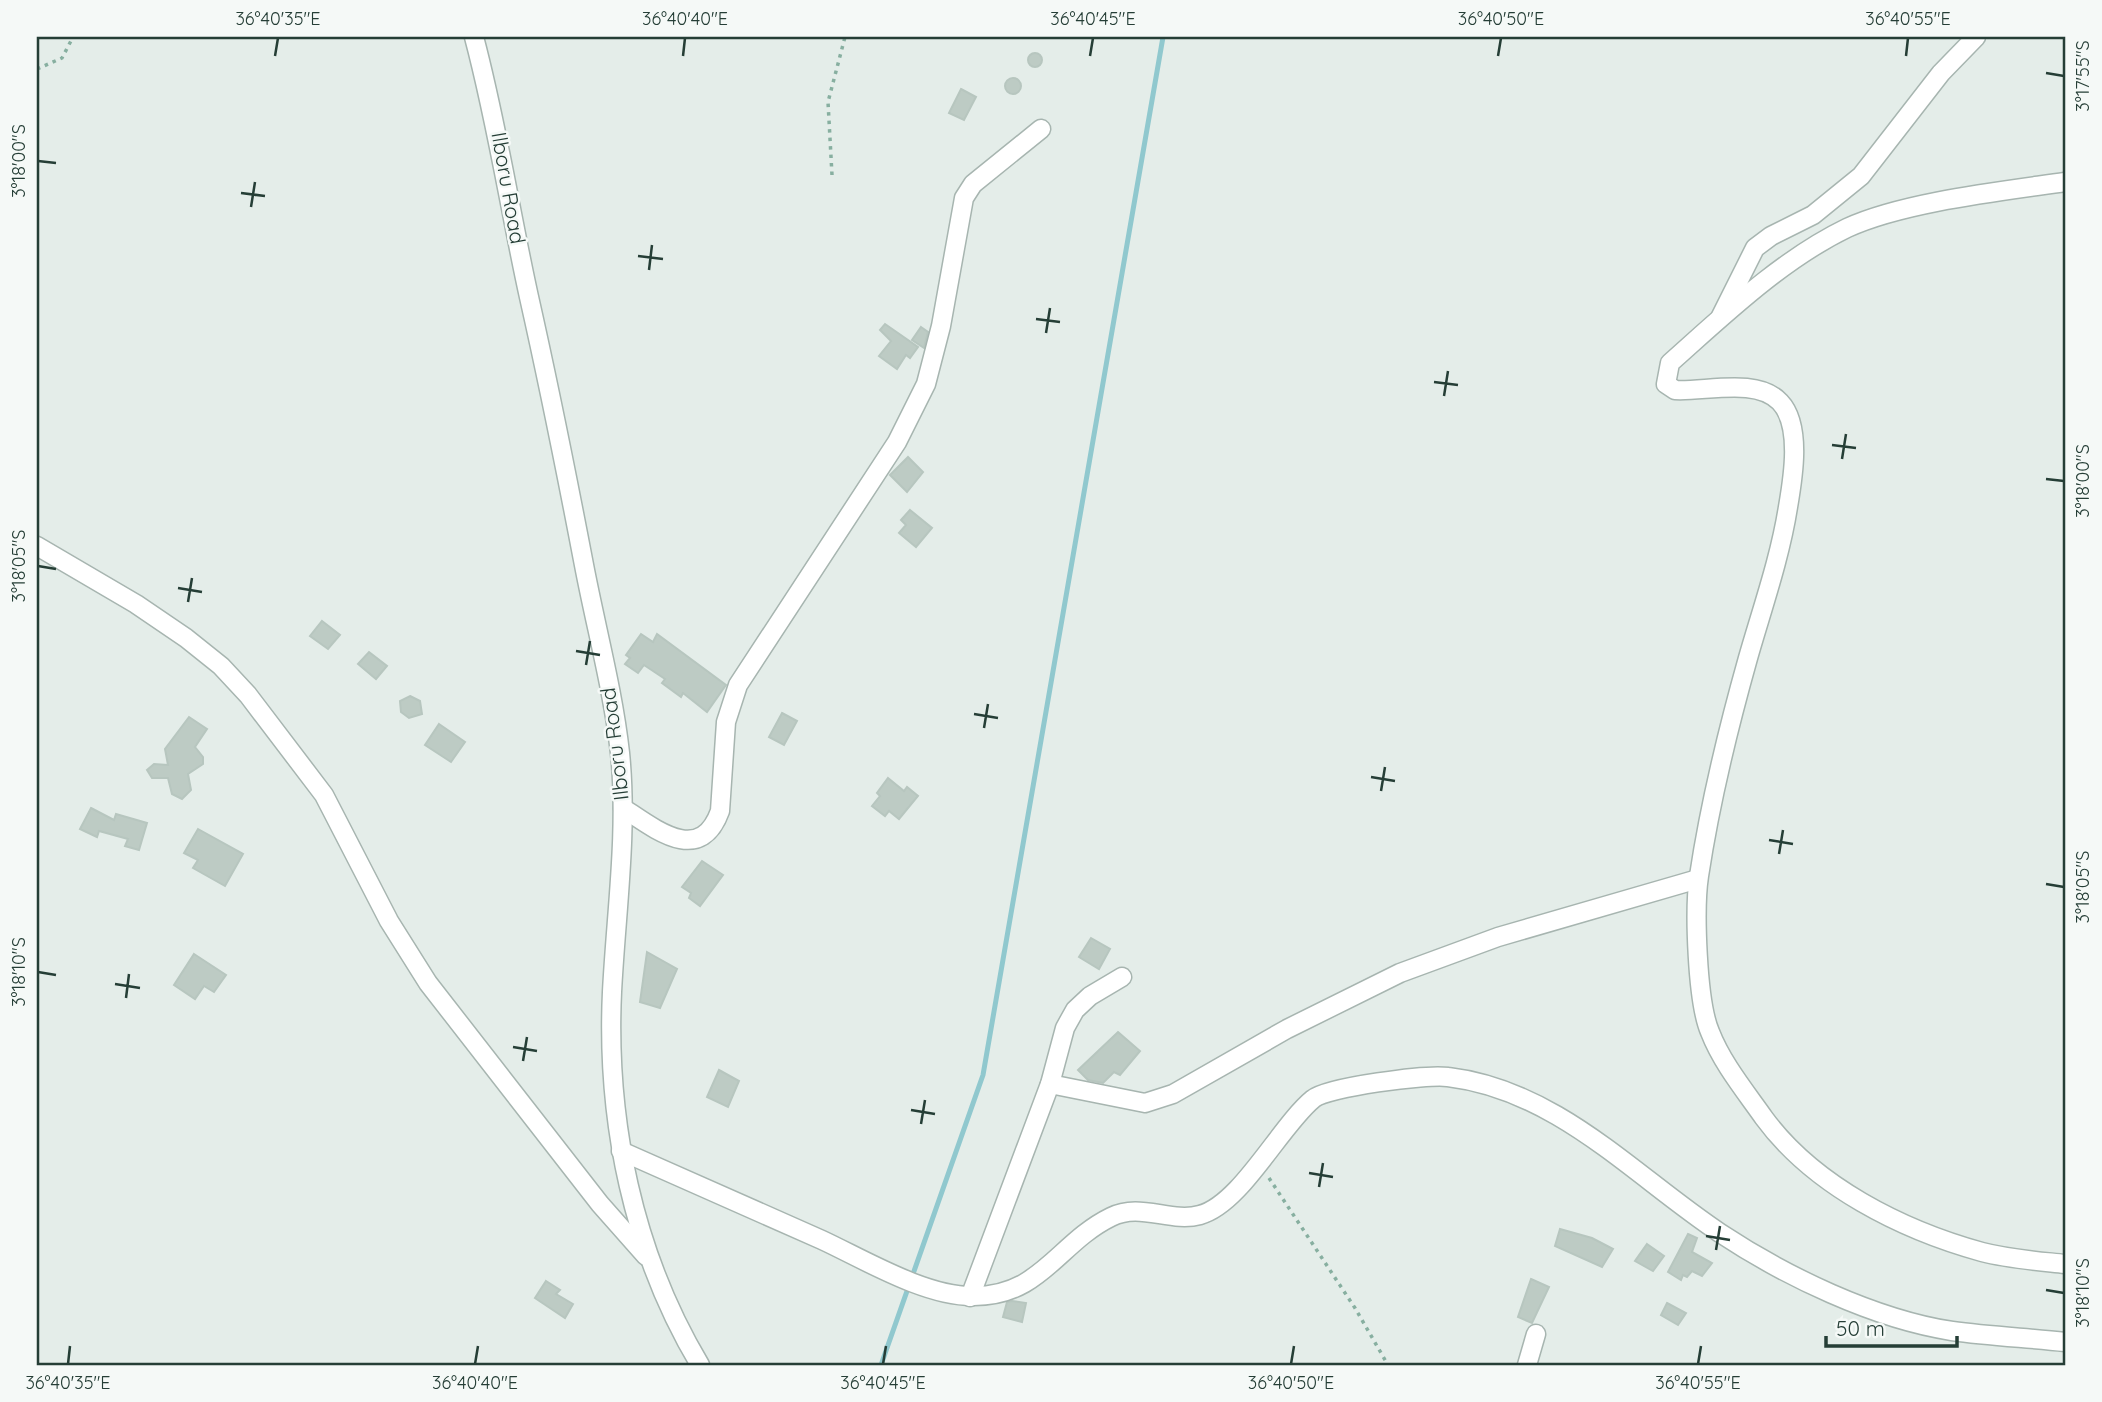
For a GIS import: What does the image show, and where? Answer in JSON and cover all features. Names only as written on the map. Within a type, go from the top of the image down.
[{"type":"street","name":"Ilboru Road","points":[[474,37],[498,135],[620,750],[623,808],[611,1014],[611,1077],[621,1151],[643,1237],[653,1264],[678,1323],[701,1365]]},
{"type":"street","points":[[1720,319],[1755,248],[1771,236],[1813,215],[1861,176],[1941,73],[1976,37]]},
{"type":"street","points":[[623,808],[664,835],[682,840],[708,833],[716,822],[720,810],[726,722],[738,685],[897,442],[926,384],[941,326],[964,198],[973,184],[1041,129]]},
{"type":"street","points":[[2065,182],[1913,209],[1850,227],[1776,274],[1720,319],[1670,363],[1667,384],[1675,390],[1748,388],[1765,392],[1779,400],[1789,414],[1793,441],[1788,507],[1731,725],[1698,879],[1698,960],[1709,1030],[1735,1078],[1782,1143],[1844,1189],[1905,1224],[1982,1252],[2065,1264]]},
{"type":"street","points":[[37,545],[136,604],[186,638],[221,666],[248,695],[324,794],[389,921],[428,983],[600,1204],[653,1264]]},
{"type":"street","points":[[1050,1084],[1145,1103],[1173,1094],[1287,1030],[1400,973],[1498,937],[1698,879]]},
{"type":"street","points":[[970,1297],[1050,1084],[1065,1028],[1075,1010],[1090,996],[1122,977]]},
{"type":"street","points":[[621,1151],[911,1281],[970,1297],[1005,1294],[1033,1281],[1110,1217],[1125,1212],[1200,1215],[1217,1206],[1260,1164],[1315,1097],[1416,1077],[1466,1079],[1515,1094],[1584,1131],[1721,1234],[1803,1279],[1854,1303],[1898,1318],[1951,1331],[2065,1342]]},
{"type":"street","points":[[1527,1365],[1536,1334]]},
{"type":"path","points":[[37,69],[62,58],[73,37]]},
{"type":"path","points":[[832,175],[828,102],[845,37]]},
{"type":"path","points":[[1260,1164],[1355,1308],[1388,1365]]},
{"type":"building","points":[[1032,53],[1038,53],[1042,60],[1038,67],[1032,67],[1028,63],[1028,57]]},
{"type":"building","points":[[1013,78],[1019,80],[1019,92],[1013,94],[1007,92],[1005,86],[1007,80]]},
{"type":"building","points":[[961,89],[976,97],[964,120],[949,113]]},
{"type":"building","points":[[885,324],[918,347],[910,358],[906,355],[897,369],[879,356],[891,341],[880,330]]},
{"type":"building","points":[[921,327],[928,332],[924,348],[912,340]]},
{"type":"building","points":[[908,457],[923,472],[907,492],[890,475]]},
{"type":"building","points":[[910,510],[932,528],[916,547],[899,533],[906,525],[901,520]]},
{"type":"building","points":[[322,621],[340,635],[328,649],[310,636]]},
{"type":"building","points":[[641,634],[653,642],[657,634],[726,685],[707,712],[683,693],[681,697],[662,683],[665,679],[644,665],[638,673],[625,664],[630,658],[626,655]]},
{"type":"building","points":[[369,652],[387,666],[376,679],[358,664]]},
{"type":"building","points":[[410,696],[420,701],[422,714],[409,718],[401,712],[400,701]]},
{"type":"building","points":[[782,713],[797,721],[784,745],[769,737]]},
{"type":"building","points":[[189,717],[207,729],[195,747],[203,757],[203,764],[188,774],[191,790],[182,799],[172,794],[168,778],[152,778],[147,770],[154,764],[168,765],[165,749]]},
{"type":"building","points":[[439,724],[465,742],[451,762],[425,745]]},
{"type":"building","points":[[888,778],[904,791],[907,787],[918,796],[899,819],[889,811],[885,816],[872,806],[880,796],[877,793]]},
{"type":"building","points":[[91,808],[114,820],[116,814],[147,823],[139,850],[125,846],[128,839],[99,831],[97,837],[80,829]]},
{"type":"building","points":[[198,829],[243,854],[225,886],[193,868],[198,860],[184,853]]},
{"type":"building","points":[[702,861],[723,875],[700,906],[689,898],[691,893],[682,887]]},
{"type":"building","points":[[1091,938],[1110,949],[1099,969],[1079,957]]},
{"type":"building","points":[[647,952],[677,969],[660,1008],[640,1002]]},
{"type":"building","points":[[194,954],[226,975],[214,992],[204,986],[195,999],[174,985]]},
{"type":"building","points":[[1118,1032],[1140,1051],[1120,1075],[1114,1072],[1103,1083],[1088,1080],[1078,1070]]},
{"type":"building","points":[[719,1070],[739,1081],[728,1107],[707,1097]]},
{"type":"building","points":[[1560,1229],[1592,1238],[1613,1249],[1602,1267],[1555,1246]]},
{"type":"building","points":[[1688,1234],[1697,1238],[1692,1252],[1712,1263],[1702,1276],[1692,1271],[1687,1277],[1683,1275],[1681,1280],[1668,1272]]},
{"type":"building","points":[[1647,1244],[1664,1256],[1653,1271],[1635,1261]]},
{"type":"building","points":[[1531,1279],[1549,1287],[1532,1323],[1518,1317]]},
{"type":"building","points":[[546,1281],[560,1290],[556,1294],[573,1304],[565,1318],[535,1298]]},
{"type":"building","points":[[1007,1302],[1026,1303],[1022,1322],[1003,1317]]},
{"type":"building","points":[[1667,1303],[1686,1313],[1678,1325],[1661,1315]]},
{"type":"waterway","points":[[881,1365],[983,1075],[1163,37]]}]
